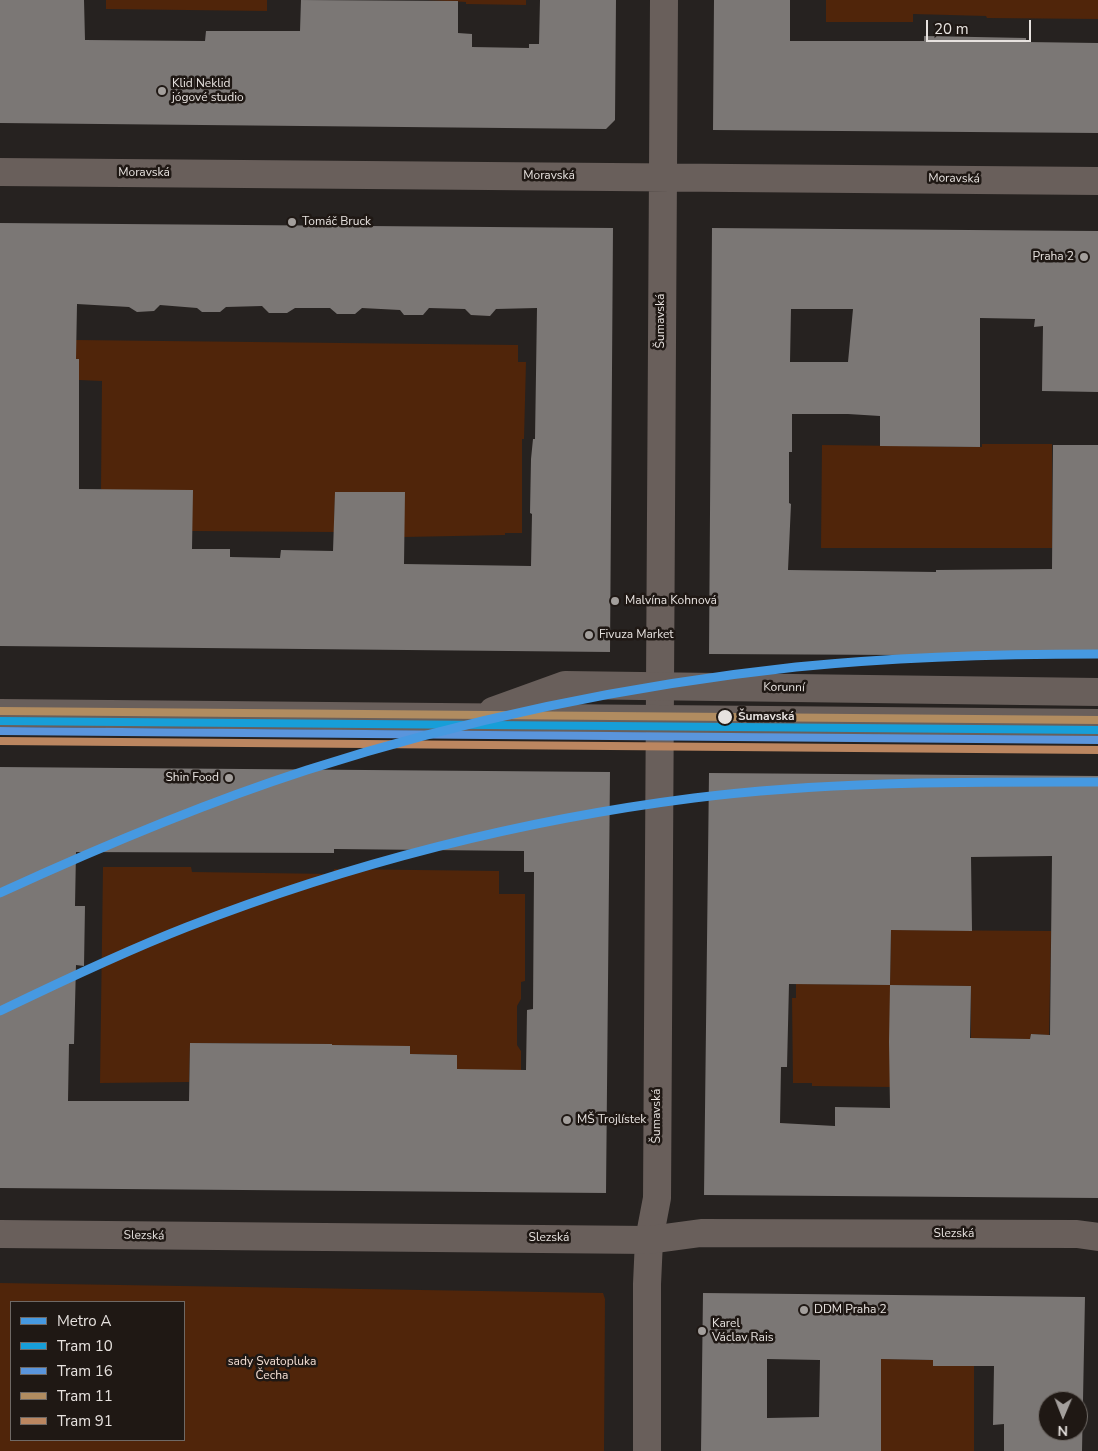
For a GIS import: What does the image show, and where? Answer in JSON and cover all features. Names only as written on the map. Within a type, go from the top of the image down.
[{"type":"street","name":"Šumavská","points":[[647,1451],[647,1284],[649,1240],[657,1198],[664,0]]},
{"type":"street","name":"Moravská","points":[[0,172],[1098,180]]},
{"type":"street","name":"Korunní","points":[[475,717],[565,685],[1098,692]]},
{"type":"street","name":"Korunní","points":[[0,713],[1098,723]]},
{"type":"street","name":"Slezská","points":[[0,1234],[649,1240],[701,1232],[1067,1234],[1098,1236]]},
{"type":"green space","points":[[106,0],[267,0],[267,11],[106,9]]},
{"type":"green space","points":[[427,0],[526,0],[526,5],[466,4],[466,2]]},
{"type":"green space","points":[[826,0],[1098,0],[1098,19],[987,18],[986,16],[913,14],[913,22],[826,22]]},
{"type":"green space","points":[[76,340],[518,345],[518,362],[526,362],[524,439],[522,439],[522,533],[404,537],[404,493],[335,492],[334,532],[192,531],[101,489],[102,381],[79,380],[79,359],[76,359]]},
{"type":"green space","points":[[982,444],[1052,444],[1052,548],[821,548],[822,445],[982,447]]},
{"type":"green space","points":[[103,867],[191,867],[192,872],[333,874],[334,869],[499,871],[499,894],[525,894],[525,981],[521,982],[521,999],[517,1006],[517,1045],[521,1051],[521,1070],[457,1082],[457,1055],[410,1054],[410,1047],[332,1044],[190,1043],[189,1082],[100,1083]]},
{"type":"green space","points":[[891,930],[1051,931],[1049,1035],[1031,1034],[1030,1039],[971,1038],[971,986],[891,985],[890,1087],[812,1086],[812,1083],[793,1083],[792,998],[796,998],[796,984],[890,985]]},
{"type":"green space","name":"sady Svatopluka Čecha","points":[[0,1283],[603,1293],[605,1299],[604,1451],[0,1451]]},
{"type":"green space","points":[[879,1359],[933,1360],[934,1366],[974,1366],[974,1451],[881,1451]]},
{"type":"building","points":[[0,0],[84,0],[85,40],[205,41],[206,31],[300,31],[301,0],[458,1],[458,33],[472,34],[472,47],[529,48],[529,44],[539,44],[540,0],[616,0],[615,120],[606,129],[0,123]]},
{"type":"building","points":[[714,0],[790,0],[790,41],[924,41],[924,36],[1026,38],[1026,42],[1098,43],[1098,133],[713,130]]},
{"type":"building","points":[[0,223],[613,228],[610,652],[0,646]],"holes":[[[77,304],[129,307],[137,312],[154,311],[160,305],[197,308],[202,312],[220,312],[226,307],[262,306],[269,313],[287,313],[295,308],[330,308],[337,314],[355,314],[362,308],[400,310],[404,315],[423,315],[429,308],[465,309],[471,315],[490,316],[496,309],[537,308],[535,439],[533,439],[531,459],[531,566],[404,564],[405,492],[335,492],[333,551],[281,550],[280,558],[230,557],[230,549],[192,549],[193,490],[79,489],[79,359],[76,359]]]},
{"type":"building","points":[[712,228],[1098,231],[1098,392],[1042,391],[1043,326],[1034,327],[1035,319],[980,318],[980,447],[880,446],[880,416],[792,414],[792,452],[789,452],[789,503],[791,504],[788,570],[936,572],[936,570],[1052,569],[1053,445],[1098,445],[1098,656],[709,654]],"holes":[[[791,309],[853,309],[848,362],[790,362]]]},
{"type":"building","points":[[0,767],[610,772],[606,1193],[0,1188]],"holes":[[[334,849],[524,851],[524,872],[534,872],[533,1009],[527,1010],[526,1070],[457,1069],[457,1055],[410,1054],[410,1046],[190,1043],[189,1101],[68,1101],[69,1044],[74,1044],[76,965],[84,966],[85,906],[75,906],[76,852],[334,853]]]},
{"type":"building","points":[[709,773],[1098,776],[1098,1198],[704,1195]],"holes":[[[1052,856],[1050,1035],[1031,1034],[1030,1039],[970,1038],[971,986],[890,985],[891,930],[972,931],[971,857]],[[789,984],[890,985],[890,1108],[835,1107],[835,1126],[780,1123],[781,1067],[787,1067]]]},
{"type":"building","points":[[703,1293],[1085,1297],[1083,1391],[1038,1391],[1038,1441],[1082,1441],[1082,1451],[1004,1451],[1004,1424],[993,1425],[994,1366],[933,1366],[933,1360],[881,1359],[881,1451],[701,1451]],"holes":[[[767,1359],[820,1360],[819,1417],[767,1418]]]},
{"type":"metro line","name":"A","points":[[0,893],[152,827],[268,783],[427,735],[549,706],[672,684],[796,667],[947,657],[1098,654]]},
{"type":"metro line","name":"A","points":[[0,1011],[140,946],[248,904],[373,864],[500,832],[629,807],[744,792],[845,785],[1098,782]]},
{"type":"tram line","name":"11","points":[[0,711],[1098,720]]},
{"type":"tram line","name":"10","points":[[0,721],[1098,730]]},
{"type":"tram line","name":"16","points":[[0,731],[1098,740]]},
{"type":"tram line","name":"91","points":[[0,741],[1098,750]]},
{"type":"place","name":"Klid Neklid jógové studio","points":[[162,91]]},
{"type":"place","name":"Tomáč Bruck","points":[[292,222]]},
{"type":"place","name":"Praha 2","points":[[1084,257]]},
{"type":"place","name":"Malvína Kohnová","points":[[615,601]]},
{"type":"place","name":"Fivuza Market","points":[[589,635]]},
{"type":"place","name":"Šumavská","points":[[725,717]]},
{"type":"place","name":"Shin Food","points":[[229,778]]},
{"type":"place","name":"MŠ Trojlístek","points":[[567,1120]]},
{"type":"place","name":"DDM Praha 2","points":[[804,1310]]},
{"type":"place","name":"Karel Václav Rais","points":[[702,1331]]}]
